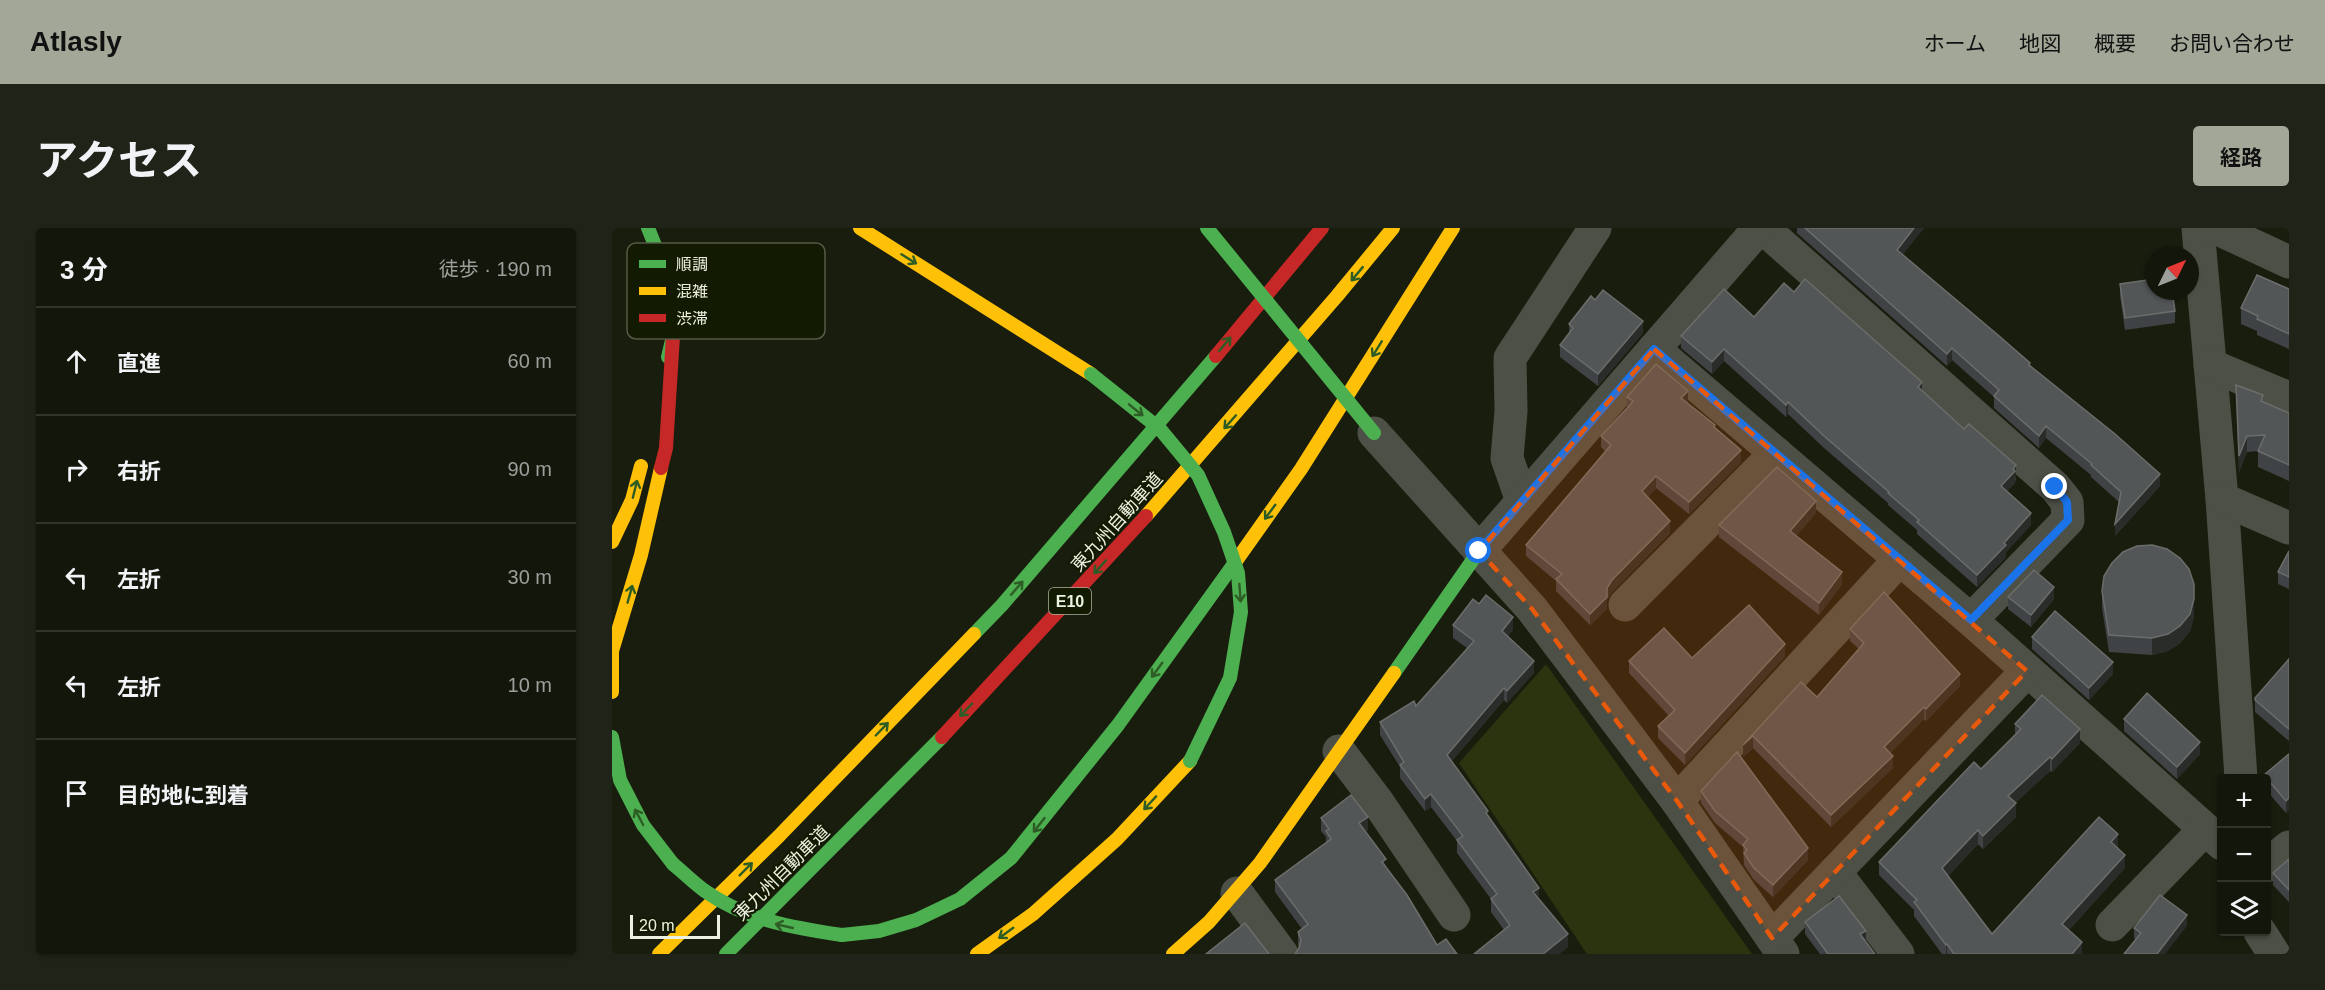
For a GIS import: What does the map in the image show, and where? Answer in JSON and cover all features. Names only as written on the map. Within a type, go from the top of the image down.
[{"type":"main road","points":[[648,228],[654,243]]},
{"type":"main road","points":[[860,228],[1090,374],[1160,429],[1198,475],[1224,532],[1238,573],[1241,612],[1230,678],[1191,761],[1117,839],[1033,914],[977,954]]},
{"type":"main road","points":[[1207,228],[1374,432]]},
{"type":"main road","name":"東九州自動車道","points":[[659,954],[780,836],[1002,605],[1200,375],[1322,228]]},
{"type":"main road","name":"東九州自動車道","points":[[726,954],[849,832],[1060,611],[1237,414],[1393,228]]},
{"type":"main road","points":[[612,737],[620,780],[643,825],[673,864],[709,894],[758,920],[798,929],[842,934],[879,931],[916,920],[960,899],[1011,858],[1118,725],[1301,469],[1453,228]]},
{"type":"main road","points":[[655,409],[672,339]]},
{"type":"main road","points":[[612,692],[612,651],[641,555],[666,448],[673,339]]},
{"type":"main road","points":[[612,542],[632,500],[645,450]]},
{"type":"main road","points":[[1173,954],[1237,893],[1260,863],[1479,551]]},
{"type":"street","points":[[1522,501],[1508,458],[1511,411],[1510,358],[1595,228]]},
{"type":"street","points":[[1479,551],[1761,228],[2055,487],[2067,502],[2068,520],[1971,620]]},
{"type":"street","points":[[2198,228],[2222,499],[2241,774]]},
{"type":"street","points":[[2216,228],[2289,262]]},
{"type":"street","points":[[1654,349],[1971,620],[2213,837],[2112,925]]},
{"type":"street","points":[[2210,365],[2289,398]]},
{"type":"street","points":[[1374,432],[1532,609],[1677,801],[1777,946],[1835,872],[2027,671]]},
{"type":"street","points":[[1625,605],[1776,453]]},
{"type":"street","points":[[2222,499],[2289,528]]},
{"type":"street","points":[[1677,801],[1900,559]]},
{"type":"street","points":[[1339,751],[1377,801],[1454,915]]},
{"type":"street","points":[[2271,862],[2289,847]]},
{"type":"street","points":[[1835,872],[1898,954]]},
{"type":"street","points":[[1237,893],[1282,954]]},
{"type":"street","points":[[2263,936],[2274,954]]},
{"type":"highlighted area","points":[[1654,349],[2027,671],[1772,938],[1677,801],[1532,609],[1479,551]]},
{"type":"green space","points":[[1546,664],[1752,954],[1587,954],[1459,763]]},
{"type":"building","points":[[1805,228],[1914,228],[1897,250],[1998,335],[2030,363],[2029,365],[2115,434],[2160,474],[2115,524],[2121,492],[2092,464],[2046,426],[2039,436],[1994,396],[1999,390],[1952,348],[1947,354]]},
{"type":"building","points":[[2257,275],[2289,289],[2289,334],[2257,319],[2258,316],[2241,308]]},
{"type":"building","points":[[1805,279],[1922,382],[1918,387],[1964,429],[1969,424],[2016,465],[2013,469],[2015,471],[2001,486],[2031,513],[2004,543],[2006,545],[1977,575],[1917,522],[1919,520],[1889,492],[1788,402],[1786,405],[1724,349],[1712,362],[1681,336],[1724,289],[1754,317],[1784,283],[1794,292]]},
{"type":"building","points":[[2145,280],[2145,300],[2173,300],[2175,311],[2125,318],[2120,284]]},
{"type":"building","points":[[1603,290],[1643,321],[1598,374],[1560,345],[1573,328],[1569,324],[1591,296],[1595,300]]},
{"type":"building","points":[[1656,364],[1688,391],[1681,398],[1715,425],[1714,427],[1741,450],[1689,502],[1656,476],[1642,491],[1670,521],[1612,580],[1607,588],[1607,597],[1590,614],[1556,579],[1562,574],[1526,545],[1611,445],[1601,436],[1630,405],[1633,401],[1627,397]]},
{"type":"building","points":[[2236,385],[2263,395],[2261,401],[2289,413],[2289,465],[2258,451],[2265,435],[2247,436],[2239,456]]},
{"type":"building","points":[[1777,467],[1816,501],[1790,531],[1842,572],[1819,603],[1719,525]]},
{"type":"building","points":[[2152,545],[2167,549],[2180,558],[2189,569],[2194,584],[2194,599],[2190,614],[2180,626],[2168,634],[2152,638],[2109,635],[2102,591],[2104,576],[2123,552],[2137,546]]},
{"type":"building","points":[[2289,551],[2289,577],[2278,572]]},
{"type":"building","points":[[2034,570],[2054,587],[2031,615],[2008,597]]},
{"type":"building","points":[[1884,592],[1960,674],[1884,747],[1893,756],[1831,815],[1753,736],[1743,745],[1801,682],[1817,697],[1864,643],[1850,629]]},
{"type":"building","points":[[1486,595],[1513,617],[1502,631],[1534,661],[1507,691],[1504,688],[1447,755],[1488,811],[1486,813],[1539,888],[1533,892],[1568,934],[1543,954],[1474,954],[1510,925],[1491,899],[1497,894],[1457,840],[1463,836],[1431,794],[1425,799],[1400,765],[1404,762],[1380,722],[1414,701],[1416,706],[1474,641],[1453,625],[1473,599],[1479,604]]},
{"type":"building","points":[[1749,605],[1785,644],[1685,753],[1658,726],[1675,710],[1629,661],[1664,628],[1692,658]]},
{"type":"building","points":[[2055,611],[2113,662],[2089,688],[2032,637]]},
{"type":"building","points":[[2289,659],[2289,729],[2255,698]]},
{"type":"building","points":[[2147,693],[2200,742],[2177,767],[2124,719]]},
{"type":"building","points":[[2042,695],[2080,729],[2052,759],[2050,757],[2008,796],[2016,803],[1983,836],[1978,830],[1942,868],[1992,934],[2099,817],[2118,834],[2111,842],[2125,855],[2062,924],[2082,942],[2072,954],[1954,954],[1914,902],[1917,900],[1879,862],[1974,762],[1981,769],[2021,729],[2015,724]]},
{"type":"building","points":[[1737,752],[1808,848],[1773,885],[1754,868],[1744,853],[1747,850],[1743,845],[1748,839],[1715,811],[1701,791]]},
{"type":"building","points":[[2289,754],[2289,798],[2286,801],[2271,783],[2271,774],[2265,774]]},
{"type":"building","points":[[1351,795],[1368,817],[1359,823],[1386,859],[1382,862],[1407,895],[1437,945],[1446,939],[1457,954],[1295,954],[1301,940],[1298,932],[1308,924],[1275,880],[1331,839],[1326,831],[1329,829],[1321,818]]},
{"type":"building","points":[[2289,859],[2289,890],[2273,873]]},
{"type":"building","points":[[2160,895],[2187,915],[2157,954],[2124,954],[2141,933],[2134,928]]},
{"type":"building","points":[[1839,896],[1866,931],[1860,934],[1875,954],[1828,954],[1805,922]]},
{"type":"building","points":[[1245,923],[1269,954],[1206,954]]},
{"type":"traffic: fast","points":[[648,228],[654,243]]},
{"type":"traffic: fast","points":[[1207,228],[1374,433]]},
{"type":"traffic: fast","points":[[668,357],[672,339]]},
{"type":"traffic: fast","points":[[974,634],[1002,605],[1216,356]]},
{"type":"traffic: fast","points":[[1091,374],[1160,429],[1198,475],[1224,532],[1238,573],[1241,612],[1230,678],[1190,761]]},
{"type":"traffic: fast","points":[[1394,673],[1479,551]]},
{"type":"traffic: fast","points":[[842,935],[879,931],[916,920],[960,899],[1011,858],[1118,725],[1236,561]]},
{"type":"traffic: fast","points":[[612,737],[620,780],[643,825],[673,864]]},
{"type":"traffic: fast","points":[[726,954],[942,737]]},
{"type":"traffic: fast","points":[[673,864],[705,891],[737,909],[788,926],[842,935]]},
{"type":"traffic: slow","points":[[860,228],[1091,374]]},
{"type":"traffic: slow","points":[[1146,516],[1393,228]]},
{"type":"traffic: slow","points":[[1236,561],[1301,469],[1453,228]]},
{"type":"traffic: slow","points":[[612,542],[632,500],[641,466]]},
{"type":"traffic: slow","points":[[612,692],[612,651],[641,555],[661,468]]},
{"type":"traffic: slow","points":[[659,954],[779,836],[974,634]]},
{"type":"traffic: slow","points":[[1173,954],[1209,922],[1260,863],[1394,673]]},
{"type":"traffic: slow","points":[[977,954],[1033,914],[1117,839],[1190,761]]},
{"type":"traffic: jam","points":[[1216,356],[1322,228]]},
{"type":"traffic: jam","points":[[661,468],[666,448],[673,339]]},
{"type":"traffic: jam","points":[[942,737],[1146,516]]},
{"type":"route","points":[[1479,551],[1654,349],[1971,620],[2068,520],[2067,502],[2055,487]]}]
